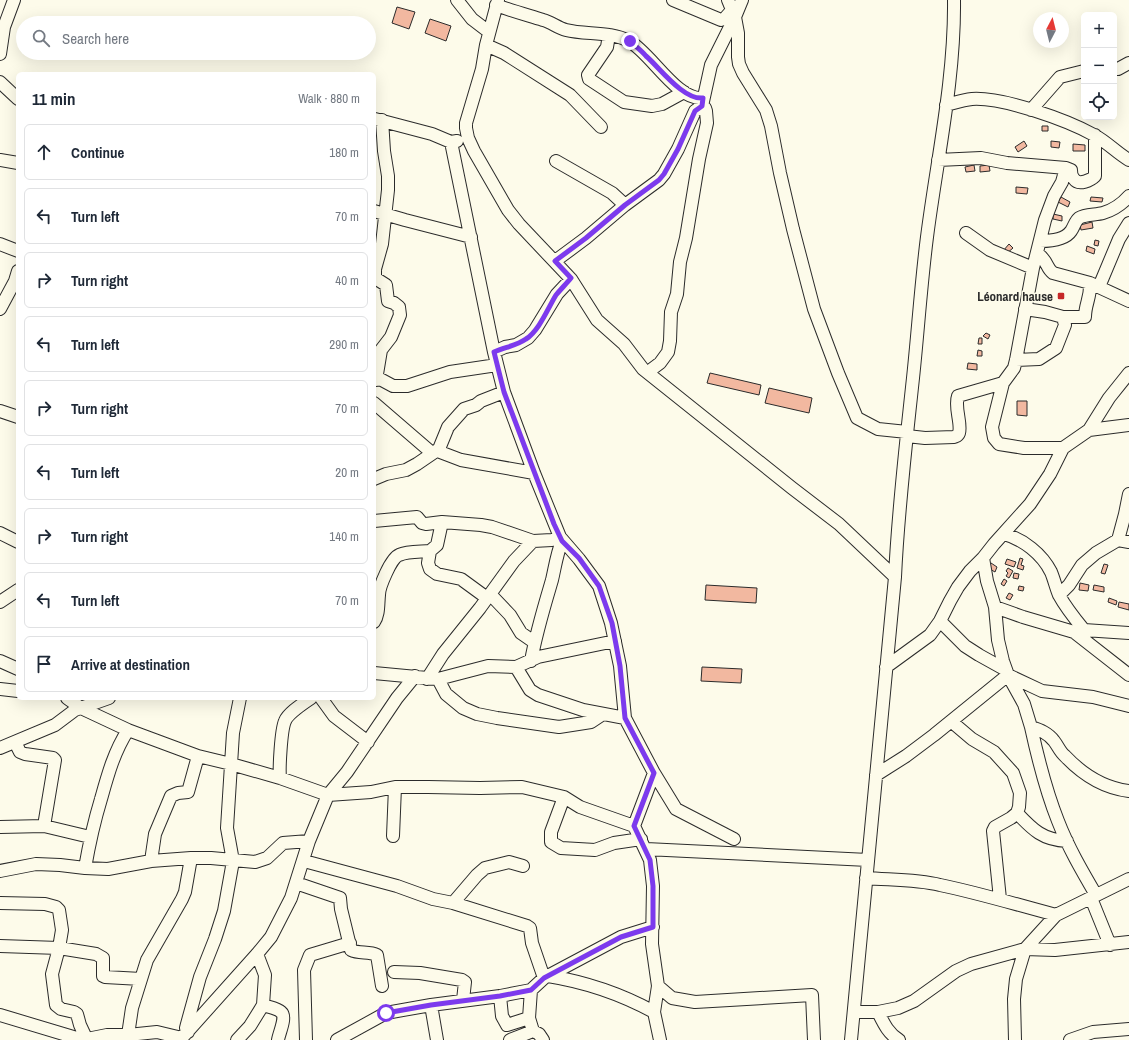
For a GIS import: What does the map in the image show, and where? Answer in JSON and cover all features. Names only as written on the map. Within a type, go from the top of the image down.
[{"type":"street","points":[[0,54],[4,27],[14,0]]},
{"type":"street","points":[[457,0],[472,19],[489,32]]},
{"type":"street","points":[[673,0],[721,20],[725,18],[731,9],[742,0]]},
{"type":"street","points":[[851,1040],[895,577],[897,530],[927,237],[946,105],[954,34],[954,0]]},
{"type":"street","points":[[648,372],[660,363],[668,352],[670,342],[671,312],[677,294],[680,262],[686,238],[706,123],[705,108],[698,98],[678,88],[630,41],[609,35],[582,33],[564,29],[497,3],[486,45],[482,69],[466,123],[466,128],[468,138],[474,151],[508,210],[571,278],[597,320],[624,344],[643,369],[792,488],[840,524],[895,577]]},
{"type":"street","points":[[555,261],[659,180],[664,174],[678,149],[695,111],[702,102],[711,65],[731,9]]},
{"type":"street","points":[[731,9],[738,33],[739,64],[766,110],[771,126],[793,229],[814,309],[857,418],[878,429],[925,438],[954,438],[959,433],[957,413],[958,396],[1003,383]]},
{"type":"street","points":[[609,35],[607,46],[588,75],[589,79],[624,102],[652,106],[662,104],[684,92]]},
{"type":"street","points":[[486,45],[504,53],[570,95],[601,128]]},
{"type":"street","points":[[1117,69],[1129,63]]},
{"type":"street","points":[[1032,110],[1060,77],[1081,72]]},
{"type":"street","points":[[0,82],[16,97]]},
{"type":"street","points":[[946,105],[972,99],[982,99],[1032,110],[1061,120],[1095,135],[1129,160]]},
{"type":"street","points":[[376,266],[382,244],[386,214],[388,176],[378,119],[432,134],[450,142],[468,138]]},
{"type":"street","points":[[938,160],[982,158],[1007,163],[1066,168],[1071,170],[1074,179],[1078,181],[1087,181],[1095,176],[1095,135]]},
{"type":"street","points":[[450,142],[494,352],[504,392],[534,473],[561,539],[579,558],[599,586],[606,605],[620,666],[625,718],[654,773],[676,809],[734,839]]},
{"type":"street","points":[[0,160],[16,163]]},
{"type":"street","points":[[556,161],[612,193],[625,205]]},
{"type":"street","points":[[1063,448],[1024,448],[999,444],[994,438],[992,427],[1003,383],[1014,368],[1033,268],[1038,254],[1045,220],[1054,196],[1062,182],[1066,168]]},
{"type":"street","points":[[1040,241],[1059,239],[1071,232],[1077,219],[1103,213],[1115,208],[1129,196]]},
{"type":"street","points":[[376,212],[471,237]]},
{"type":"street","points":[[1025,309],[1045,312],[1062,317],[1085,317],[1086,308],[1093,285],[1100,282],[1119,239],[1129,223]]},
{"type":"street","points":[[966,232],[990,250],[1033,268]]},
{"type":"street","points":[[0,244],[16,250]]},
{"type":"street","points":[[1038,254],[1047,262],[1050,272],[1093,285],[1129,301]]},
{"type":"street","points":[[0,309],[16,278]]},
{"type":"street","points":[[494,352],[505,347],[516,345],[528,338],[535,330],[558,294],[571,278]]},
{"type":"street","points":[[376,279],[386,285],[388,302],[394,303],[400,307],[400,315],[390,337],[381,350],[376,375]]},
{"type":"street","points":[[1016,360],[1039,359],[1056,348],[1066,325],[1062,317]]},
{"type":"street","points":[[376,380],[380,379],[393,386],[407,386],[450,372],[497,365]]},
{"type":"street","points":[[886,666],[930,635],[940,621],[958,587],[970,571],[1004,534],[1038,493],[1050,474],[1063,448],[1089,430],[1109,398],[1129,373]]},
{"type":"street","points":[[376,478],[386,474],[406,470],[417,464],[436,451],[448,427],[464,409],[476,405],[481,400],[504,392]]},
{"type":"street","points":[[376,405],[436,451],[461,460],[534,473]]},
{"type":"street","points":[[0,411],[16,416]]},
{"type":"street","points":[[1089,430],[1129,425]]},
{"type":"street","points":[[1059,595],[1069,585],[1082,565],[1096,553],[1123,541],[1129,494]]},
{"type":"street","points":[[376,521],[417,517],[422,523],[426,524],[442,522],[492,527],[533,541],[561,539]]},
{"type":"street","points":[[442,522],[436,545],[430,551],[428,563],[430,569],[437,574],[461,579],[489,596],[505,608],[521,633],[534,642]]},
{"type":"street","points":[[0,534],[16,541]]},
{"type":"street","points":[[1004,534],[1012,536],[1031,548],[1042,559],[1050,571],[1059,595],[1071,614],[1079,631],[1129,675]]},
{"type":"street","points":[[531,661],[534,642],[554,573],[561,539]]},
{"type":"street","points":[[183,1037],[271,937],[281,919],[296,883],[309,841],[328,795],[347,772],[397,698],[426,678],[514,561],[533,541]]},
{"type":"street","points":[[376,618],[380,589],[395,558],[399,555],[430,551]]},
{"type":"street","points":[[983,558],[995,607],[998,640],[1002,661],[1024,704],[1036,752],[1058,821],[1093,897],[1110,945]]},
{"type":"street","points":[[0,602],[16,591]]},
{"type":"street","points":[[995,607],[1023,617],[1079,631],[1129,633]]},
{"type":"street","points":[[940,621],[965,646],[1007,672],[1042,691],[1093,697],[1129,706]]},
{"type":"street","points":[[376,673],[426,678],[488,666],[516,667],[538,657],[615,641]]},
{"type":"street","points":[[0,662],[16,668]]},
{"type":"street","points":[[516,667],[530,690],[538,695],[583,710],[625,718]]},
{"type":"street","points":[[876,775],[906,756],[952,722],[1007,672]]},
{"type":"street","points":[[426,678],[463,708],[477,714],[559,727],[591,722],[603,714]]},
{"type":"street","points":[[0,689],[16,692]]},
{"type":"street","points":[[70,700],[81,708],[128,730],[198,756],[280,778],[328,795],[371,792],[395,787],[522,787],[564,796],[580,807],[634,826],[650,860],[653,886],[654,964],[658,986],[654,1012],[660,1040]]},
{"type":"street","points":[[0,748],[61,722],[76,710],[103,700]]},
{"type":"street","points":[[183,1037],[200,977],[224,911],[234,861],[227,828],[233,733],[240,700]]},
{"type":"street","points":[[280,778],[281,752],[285,721],[288,716],[308,700]]},
{"type":"street","points":[[322,700],[334,716],[368,742]]},
{"type":"street","points":[[952,722],[972,739],[994,752],[1013,773],[1020,793],[1017,813],[1011,818],[995,826],[993,831],[1000,899]]},
{"type":"street","points":[[1030,727],[1044,732],[1054,740],[1063,755],[1093,780],[1110,787],[1129,791]]},
{"type":"street","points":[[85,868],[90,838],[112,759],[128,730]]},
{"type":"street","points":[[15,742],[20,752],[53,758],[55,760],[44,826]]},
{"type":"street","points":[[151,861],[155,834],[163,812],[171,796],[178,793],[188,792],[198,756]]},
{"type":"street","points":[[634,826],[654,773]]},
{"type":"street","points":[[393,836],[395,787]]},
{"type":"street","points":[[564,796],[551,832],[551,842],[561,848],[595,850],[614,843],[643,844],[868,860]]},
{"type":"street","points":[[1017,813],[1029,826],[1038,832],[1054,840],[1067,841]]},
{"type":"street","points":[[0,827],[44,826],[90,838]]},
{"type":"street","points":[[0,871],[36,864],[108,869],[151,861],[191,858],[211,858],[255,862],[267,858],[283,843],[309,841]]},
{"type":"street","points":[[128,1036],[132,1008],[147,960],[182,899],[185,892],[191,858]]},
{"type":"street","points":[[304,860],[397,886],[433,899],[453,903],[530,928],[532,943],[546,977]]},
{"type":"street","points":[[453,903],[485,868],[509,862],[523,866]]},
{"type":"street","points":[[866,878],[928,883],[1000,899],[1056,915]]},
{"type":"street","points":[[1015,1040],[1014,999],[1016,978],[1025,949],[1056,915],[1129,879]]},
{"type":"street","points":[[296,883],[340,898],[341,909],[351,950],[355,952],[373,953],[377,955],[382,986]]},
{"type":"street","points":[[0,903],[45,904],[56,907],[59,910],[62,930],[52,974],[56,1005],[61,1009],[77,1014],[80,1025],[87,1039]]},
{"type":"street","points":[[337,1040],[386,1013],[531,990],[546,977],[621,937],[653,927]]},
{"type":"street","points":[[854,1012],[878,1012],[898,1008],[914,1001],[956,971],[971,964],[1025,949],[1055,950],[1129,942]]},
{"type":"street","points":[[306,1040],[304,970],[310,955],[350,943]]},
{"type":"street","points":[[0,946],[59,948],[96,954],[102,958],[103,976],[141,978]]},
{"type":"street","points":[[238,1040],[250,1026],[262,1005],[265,975],[257,954]]},
{"type":"street","points":[[394,972],[420,973],[462,980],[465,982],[463,1000]]},
{"type":"street","points":[[546,977],[584,983],[603,989],[630,999],[654,1012]]},
{"type":"street","points":[[658,986],[672,998],[695,1002],[812,995],[814,1040]]},
{"type":"street","points":[[531,990],[529,1018],[533,1031],[539,1034],[543,1040]]},
{"type":"street","points":[[500,996],[502,1016],[507,1025],[529,1018]]},
{"type":"street","points":[[262,1005],[281,1012],[283,1015],[278,1040]]},
{"type":"street","points":[[431,1005],[437,1040]]},
{"type":"street","points":[[878,1012],[885,1027],[899,1040]]},
{"type":"street","points":[[0,1015],[80,1039],[107,1035],[128,1036],[156,1032],[183,1037]]},
{"type":"street","points":[[1070,1040],[1082,1038],[1093,1032],[1129,1029]]},
{"type":"street","points":[[510,1040],[533,1031]]},
{"type":"building","points":[[397,7],[415,12],[409,29],[392,23]]},
{"type":"building","points":[[430,19],[451,26],[446,41],[425,33]]},
{"type":"building","points":[[1042,126],[1048,126],[1048,131],[1042,131]]},
{"type":"building","points":[[1024,141],[1027,146],[1018,152],[1015,147]]},
{"type":"building","points":[[1051,141],[1060,142],[1059,148],[1051,147]]},
{"type":"building","points":[[1073,144],[1085,145],[1085,151],[1073,151]]},
{"type":"building","points":[[974,165],[975,171],[966,172],[965,167]]},
{"type":"building","points":[[989,165],[990,171],[980,172],[980,166]]},
{"type":"building","points":[[1016,187],[1028,188],[1027,194],[1016,193]]},
{"type":"building","points":[[1061,197],[1070,202],[1068,207],[1058,202]]},
{"type":"building","points":[[1091,197],[1103,198],[1102,202],[1090,201]]},
{"type":"building","points":[[1053,214],[1062,216],[1062,221],[1053,219]]},
{"type":"building","points":[[1092,222],[1093,228],[1081,230],[1080,225]]},
{"type":"building","points":[[1095,240],[1099,241],[1098,246],[1094,245]]},
{"type":"building","points":[[1009,244],[1013,248],[1006,254],[1003,251]]},
{"type":"building","points":[[1087,246],[1095,249],[1094,254],[1086,251]]},
{"type":"building","points":[[986,333],[990,335],[988,339],[983,336]]},
{"type":"building","points":[[979,338],[982,338],[982,344],[978,344]]},
{"type":"building","points":[[978,350],[982,351],[982,356],[977,356]]},
{"type":"building","points":[[968,363],[977,364],[977,370],[967,369]]},
{"type":"building","points":[[710,373],[761,385],[759,395],[707,383]]},
{"type":"building","points":[[769,388],[812,398],[809,413],[765,403]]},
{"type":"building","points":[[1017,401],[1027,401],[1027,416],[1017,415]]},
{"type":"building","points":[[1020,558],[1023,559],[1021,565],[1024,566],[1023,570],[1017,568]]},
{"type":"building","points":[[1007,559],[1016,562],[1014,567],[1005,564]]},
{"type":"building","points":[[991,563],[997,567],[995,572],[988,568]]},
{"type":"building","points":[[1104,564],[1108,565],[1105,574],[1101,573]]},
{"type":"building","points":[[1008,568],[1013,571],[1009,578],[1006,576],[1008,573],[1006,571]]},
{"type":"building","points":[[1014,573],[1019,574],[1018,579],[1013,578]]},
{"type":"building","points":[[1004,579],[1007,581],[1004,586],[1001,584]]},
{"type":"building","points":[[1080,583],[1089,585],[1088,591],[1079,590]]},
{"type":"building","points":[[706,585],[757,588],[756,603],[705,600]]},
{"type":"building","points":[[1094,585],[1104,587],[1104,592],[1093,590]]},
{"type":"building","points":[[1019,586],[1024,587],[1023,591],[1018,590]]},
{"type":"building","points":[[1009,593],[1013,595],[1010,600],[1006,598]]},
{"type":"building","points":[[1109,598],[1117,601],[1116,605],[1108,602]]},
{"type":"building","points":[[1119,602],[1129,604],[1129,610],[1118,607]]},
{"type":"building","points":[[702,667],[742,669],[741,683],[701,681]]},
{"type":"place","name":"Léonard hause","points":[[1061,296]]},
{"type":"route","points":[[386,1013],[409,1008],[500,996],[531,990],[544,978],[621,937],[653,927],[653,886],[650,860],[634,826],[654,773],[625,718],[620,666],[612,623],[599,586],[579,558],[562,541],[554,524],[504,392],[494,352],[505,347],[516,345],[528,338],[535,330],[558,294],[571,278],[555,261],[659,180],[678,149],[695,111],[702,106],[703,98],[694,97],[678,88],[630,41]]}]
